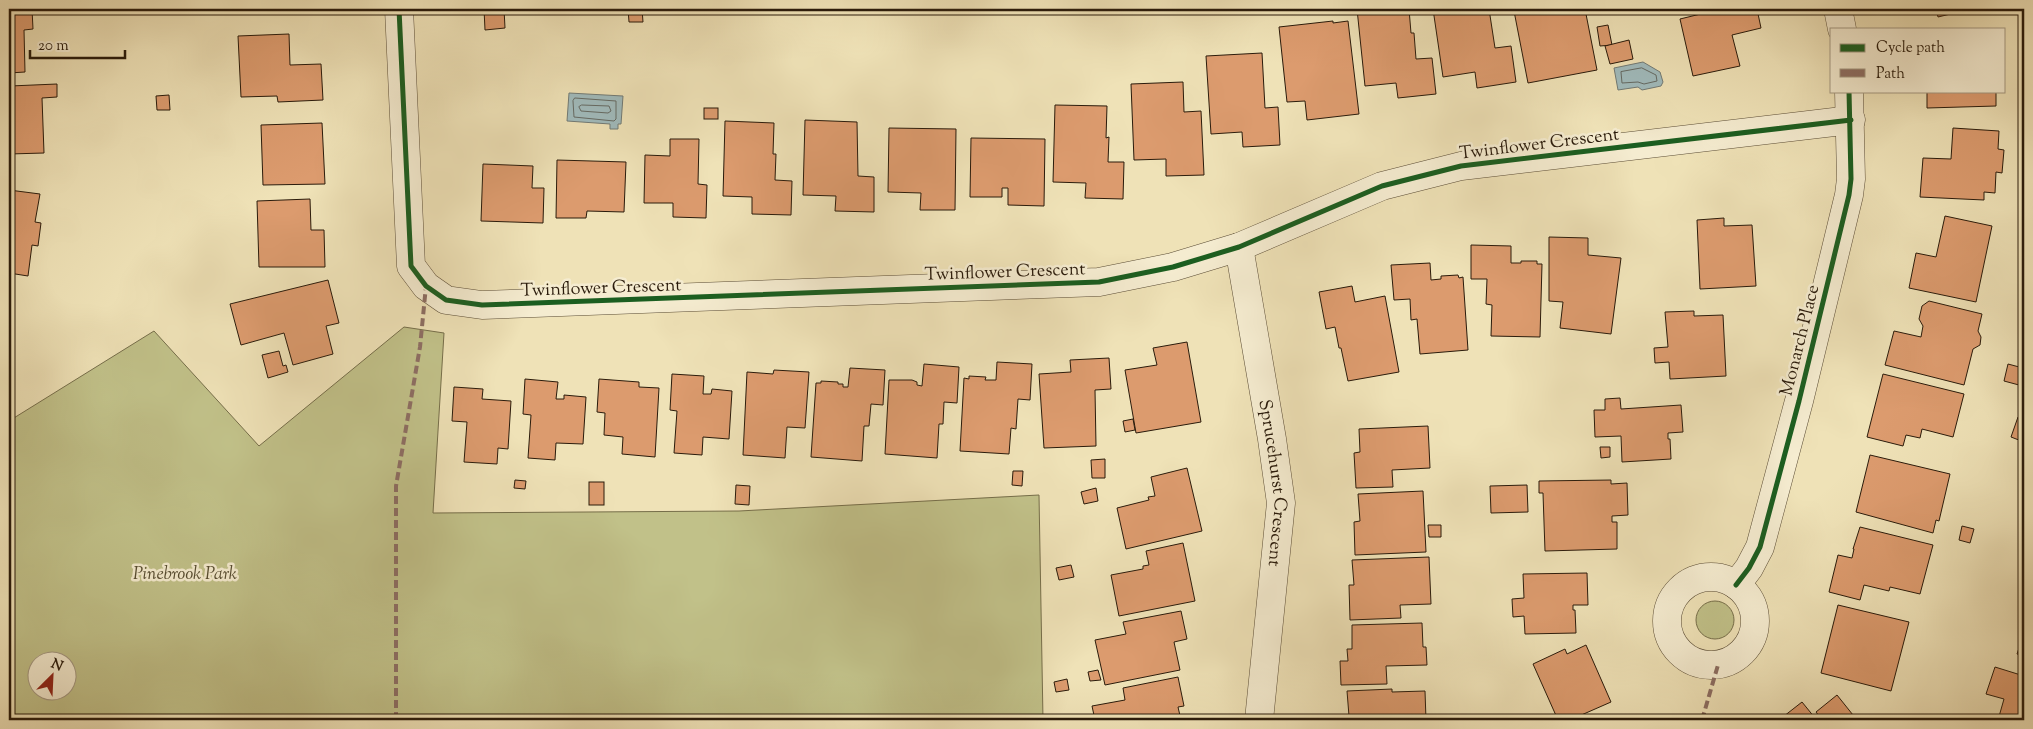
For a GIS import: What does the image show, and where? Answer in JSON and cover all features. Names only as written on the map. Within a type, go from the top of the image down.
[{"type":"street","name":"Twinflower Crescent","points":[[399,9],[411,266],[426,286],[446,300],[482,305],[1099,282],[1173,267],[1239,247],[1382,186],[1461,166],[1851,120]]},
{"type":"street","points":[[1838,9],[1842,28]]},
{"type":"street","name":"Monarch Place","points":[[1736,585],[1749,568],[1760,547],[1799,402],[1849,195],[1851,179],[1849,92]]},
{"type":"street","name":"Sprucehurst Crescent","points":[[1239,247],[1281,503],[1259,720]]},
{"type":"green space","name":"Pinebrook Park","points":[[404,327],[444,333],[433,513],[739,511],[1039,495],[1043,720],[9,720],[9,421],[154,331],[259,446]]},
{"type":"green space","points":[[1715,601],[1729,606],[1734,620],[1729,634],[1715,639],[1701,634],[1696,620],[1701,606]]},
{"type":"water","points":[[1643,62],[1660,72],[1663,82],[1661,86],[1642,90],[1638,87],[1618,90],[1614,68]]},
{"type":"water","points":[[569,93],[623,96],[621,124],[618,124],[618,129],[610,129],[610,124],[567,121]]},
{"type":"building","points":[[9,9],[32,9],[33,29],[24,30],[25,72],[9,73]]},
{"type":"building","points":[[252,9],[298,9],[252,10]]},
{"type":"building","points":[[484,9],[504,9],[505,28],[485,30]]},
{"type":"building","points":[[628,9],[642,9],[643,22],[629,22]]},
{"type":"building","points":[[1357,9],[1409,9],[1411,33],[1414,33],[1416,59],[1432,58],[1436,94],[1398,98],[1396,83],[1365,86]]},
{"type":"building","points":[[1433,9],[1489,9],[1495,48],[1511,46],[1516,82],[1477,88],[1475,72],[1443,77]]},
{"type":"building","points":[[1524,9],[1585,9],[1597,70],[1528,83],[1514,11]]},
{"type":"building","points":[[1721,9],[1757,9],[1761,28],[1732,35],[1740,66],[1693,76],[1680,19]]},
{"type":"building","points":[[1936,9],[1971,9],[1938,17]]},
{"type":"building","points":[[1333,21],[1333,23],[1348,21],[1359,114],[1307,120],[1305,101],[1287,102],[1279,27]]},
{"type":"building","points":[[1608,25],[1612,45],[1600,46],[1597,27]]},
{"type":"building","points":[[289,34],[290,65],[321,64],[323,100],[278,102],[277,96],[241,97],[238,36]]},
{"type":"building","points":[[1629,40],[1633,59],[1610,64],[1605,46]]},
{"type":"building","points":[[1262,53],[1265,108],[1278,107],[1280,145],[1243,147],[1242,132],[1211,134],[1206,56]]},
{"type":"building","points":[[1183,82],[1184,112],[1201,111],[1204,175],[1166,176],[1166,159],[1134,160],[1131,84]]},
{"type":"building","points":[[57,84],[57,97],[42,98],[44,153],[9,154],[10,86]]},
{"type":"building","points":[[1927,92],[1996,92],[1996,106],[1927,108]]},
{"type":"building","points":[[169,95],[170,110],[157,110],[156,96]]},
{"type":"building","points":[[1055,105],[1107,106],[1106,138],[1109,137],[1108,162],[1124,162],[1123,199],[1085,198],[1086,183],[1053,182]]},
{"type":"building","points":[[704,108],[718,108],[718,119],[704,119]]},
{"type":"building","points":[[805,120],[857,122],[858,176],[874,177],[874,212],[835,211],[836,196],[803,195]]},
{"type":"building","points":[[725,121],[774,123],[773,154],[776,154],[775,180],[792,181],[791,215],[752,214],[752,197],[723,196]]},
{"type":"building","points":[[322,123],[325,184],[263,185],[261,125]]},
{"type":"building","points":[[889,128],[956,129],[955,210],[920,210],[921,193],[888,192]]},
{"type":"building","points":[[1953,128],[1999,131],[1998,149],[2004,150],[2002,173],[1996,172],[1995,193],[1984,192],[1984,200],[1920,197],[1923,158],[1951,159]]},
{"type":"building","points":[[971,138],[1045,139],[1044,206],[1008,205],[1008,188],[1002,188],[1002,197],[970,197]]},
{"type":"building","points":[[670,139],[699,139],[698,184],[707,185],[706,218],[673,217],[673,203],[644,203],[645,155],[670,156]]},
{"type":"building","points":[[557,160],[626,162],[624,212],[587,211],[586,218],[556,218]]},
{"type":"building","points":[[483,164],[533,166],[532,188],[544,188],[543,223],[481,221]]},
{"type":"building","points":[[9,190],[40,194],[35,222],[41,223],[38,246],[32,245],[28,276],[9,273]]},
{"type":"building","points":[[310,199],[311,230],[324,230],[325,267],[259,267],[257,201]]},
{"type":"building","points":[[1945,216],[1992,226],[1976,302],[1909,288],[1916,253],[1936,257]]},
{"type":"building","points":[[1724,218],[1724,226],[1752,225],[1756,286],[1700,289],[1697,220]]},
{"type":"building","points":[[1549,237],[1588,238],[1588,255],[1621,258],[1611,334],[1560,328],[1563,302],[1549,301]]},
{"type":"building","points":[[1471,245],[1511,246],[1511,263],[1537,261],[1537,264],[1542,264],[1540,337],[1491,336],[1492,305],[1486,304],[1487,279],[1471,279]]},
{"type":"building","points":[[1430,263],[1431,280],[1441,279],[1441,276],[1458,275],[1459,278],[1463,277],[1468,350],[1420,354],[1417,319],[1411,320],[1410,299],[1394,300],[1391,265]]},
{"type":"building","points":[[328,280],[339,323],[326,326],[333,354],[293,365],[284,333],[241,345],[230,304]]},
{"type":"building","points":[[1352,286],[1355,302],[1385,296],[1399,372],[1348,381],[1335,327],[1326,329],[1319,292]]},
{"type":"building","points":[[1929,301],[1982,314],[1978,331],[1981,337],[1980,345],[1973,349],[1964,385],[1885,365],[1894,331],[1921,337],[1923,326],[1919,319],[1922,306]]},
{"type":"building","points":[[1694,311],[1694,316],[1723,315],[1726,376],[1670,379],[1669,362],[1655,363],[1654,348],[1668,347],[1665,312]]},
{"type":"building","points":[[1187,342],[1201,422],[1136,433],[1125,370],[1157,365],[1153,348]]},
{"type":"building","points":[[279,351],[283,366],[286,365],[288,372],[268,378],[262,355]]},
{"type":"building","points":[[1109,358],[1111,389],[1095,390],[1096,446],[1044,448],[1039,374],[1071,372],[1070,360]]},
{"type":"building","points":[[997,362],[1032,364],[1030,400],[1018,399],[1016,429],[1011,428],[1009,454],[960,451],[964,378],[969,379],[969,376],[986,377],[985,380],[996,380]]},
{"type":"building","points":[[924,364],[959,367],[957,403],[944,402],[943,424],[939,424],[937,458],[885,454],[889,380],[912,380],[917,382],[917,385],[922,386]]},
{"type":"building","points":[[2008,364],[2023,368],[2019,385],[2004,381]]},
{"type":"building","points":[[850,368],[885,370],[883,405],[871,404],[869,426],[864,426],[862,461],[811,457],[816,383],[821,383],[821,381],[838,382],[838,384],[843,384],[843,387],[848,387]]},
{"type":"building","points":[[774,370],[809,372],[805,428],[787,427],[785,458],[743,455],[747,372],[773,374]]},
{"type":"building","points":[[672,374],[704,376],[703,394],[711,394],[712,389],[732,391],[729,439],[703,437],[702,455],[674,453],[677,411],[670,410]]},
{"type":"building","points":[[1883,374],[1964,394],[1953,437],[1922,429],[1920,438],[1906,435],[1903,446],[1867,437]]},
{"type":"building","points":[[525,379],[558,382],[556,399],[564,399],[564,395],[586,397],[583,444],[556,443],[555,460],[528,458],[531,415],[523,414]]},
{"type":"building","points":[[599,379],[639,382],[639,387],[659,388],[655,457],[622,454],[623,437],[604,435],[605,413],[597,412]]},
{"type":"building","points":[[454,387],[483,389],[482,399],[511,401],[508,449],[498,448],[497,464],[464,462],[467,422],[452,421]]},
{"type":"building","points":[[1620,398],[1621,409],[1681,405],[1683,432],[1668,433],[1671,459],[1622,462],[1621,436],[1595,437],[1594,410],[1605,410],[1605,399]]},
{"type":"building","points":[[2018,417],[2024,419],[2024,442],[2011,437]]},
{"type":"building","points":[[1133,419],[1135,430],[1125,432],[1123,421]]},
{"type":"building","points":[[1428,426],[1430,468],[1392,470],[1393,487],[1356,488],[1354,453],[1360,452],[1359,429]]},
{"type":"building","points":[[1600,447],[1610,447],[1610,457],[1601,458]]},
{"type":"building","points":[[1870,455],[1950,474],[1939,521],[1936,520],[1933,533],[1856,512]]},
{"type":"building","points":[[1105,459],[1105,478],[1092,478],[1091,460]]},
{"type":"building","points":[[1187,468],[1202,531],[1126,549],[1117,508],[1149,500],[1148,497],[1155,496],[1151,477]]},
{"type":"building","points":[[1013,471],[1023,471],[1022,486],[1012,485]]},
{"type":"building","points":[[515,480],[526,481],[525,489],[514,488]]},
{"type":"building","points":[[1611,480],[1611,484],[1627,483],[1628,515],[1612,516],[1612,522],[1617,522],[1617,549],[1545,551],[1543,493],[1539,493],[1539,481]]},
{"type":"building","points":[[589,482],[604,482],[604,505],[589,505]]},
{"type":"building","points":[[736,485],[750,486],[749,505],[735,504]]},
{"type":"building","points":[[1527,485],[1528,512],[1491,513],[1490,486]]},
{"type":"building","points":[[1096,488],[1098,501],[1084,504],[1081,492]]},
{"type":"building","points":[[1423,491],[1426,552],[1355,555],[1354,522],[1360,521],[1358,494]]},
{"type":"building","points":[[1428,525],[1441,525],[1441,537],[1429,537]]},
{"type":"building","points":[[1962,526],[1974,529],[1970,543],[1959,540]]},
{"type":"building","points":[[1860,527],[1933,545],[1920,594],[1890,587],[1889,591],[1864,585],[1860,600],[1829,592],[1838,555],[1852,558]]},
{"type":"building","points":[[1183,543],[1195,601],[1119,616],[1111,575],[1143,569],[1143,566],[1149,565],[1146,551]]},
{"type":"building","points":[[1429,557],[1431,604],[1400,605],[1401,618],[1350,620],[1349,585],[1354,585],[1352,560]]},
{"type":"building","points":[[1071,565],[1074,577],[1059,580],[1056,568]]},
{"type":"building","points":[[1587,573],[1588,605],[1573,605],[1576,633],[1525,634],[1524,616],[1513,617],[1512,599],[1524,598],[1523,574]]},
{"type":"building","points":[[1838,605],[1909,622],[1891,691],[1821,673]]},
{"type":"building","points":[[1181,611],[1187,639],[1174,642],[1180,670],[1105,685],[1095,640],[1126,634],[1123,622]]},
{"type":"building","points":[[1422,623],[1423,647],[1426,647],[1427,665],[1386,666],[1387,684],[1341,685],[1340,661],[1348,661],[1347,649],[1352,649],[1352,625]]},
{"type":"building","points":[[2024,633],[2024,656],[2017,654]]},
{"type":"building","points":[[1586,645],[1611,702],[1570,720],[1558,720],[1533,664],[1565,649],[1567,654]]},
{"type":"building","points":[[1995,667],[2024,676],[2024,720],[1998,720],[2004,699],[1986,694]]},
{"type":"building","points":[[1098,670],[1101,680],[1090,681],[1088,672]]},
{"type":"building","points":[[1178,677],[1184,706],[1178,707],[1181,720],[1095,720],[1092,706],[1125,700],[1123,688]]},
{"type":"building","points":[[1067,679],[1069,690],[1056,692],[1054,682]]},
{"type":"building","points":[[1392,689],[1392,692],[1425,691],[1426,720],[1338,720],[1338,716],[1349,716],[1347,691]]},
{"type":"building","points":[[1837,695],[1857,720],[1779,720],[1802,702],[1815,718],[1819,716],[1816,712]]},
{"type":"marked path","points":[[396,720],[396,486],[420,347],[426,286]]},
{"type":"marked path","points":[[1702,720],[1718,665]]},
{"type":"cycle path","points":[[399,9],[411,266],[426,286],[446,300],[482,305],[1099,282],[1173,267],[1239,247],[1382,186],[1461,166],[1851,120]]},
{"type":"cycle path","points":[[1736,585],[1749,568],[1760,547],[1799,401],[1849,195],[1851,179],[1849,92]]}]
